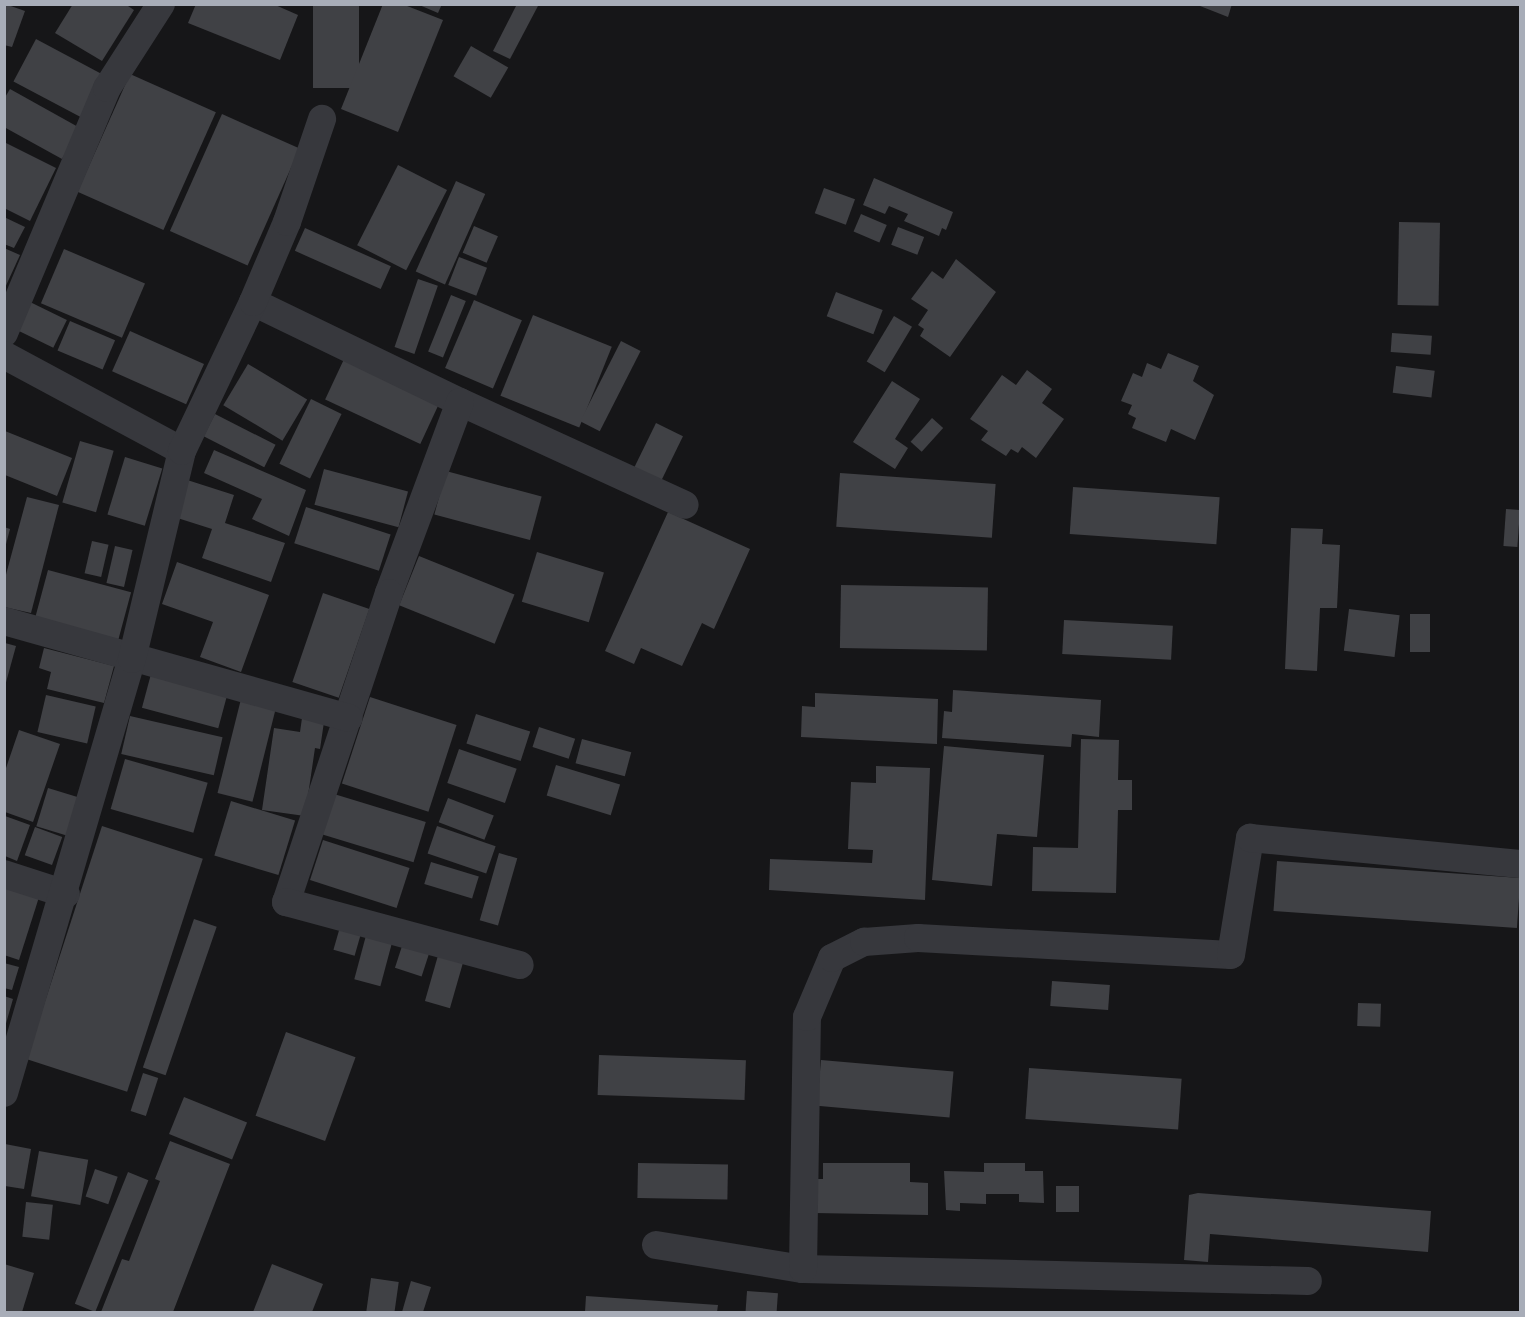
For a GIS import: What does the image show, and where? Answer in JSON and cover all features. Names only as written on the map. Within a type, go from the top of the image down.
[{"type":"street","points":[[4,333],[107,88],[161,4]]},
{"type":"street","points":[[4,1093],[66,894],[132,660],[182,451],[253,302],[287,222],[322,119]]},
{"type":"street","points":[[253,302],[459,402],[685,505]]},
{"type":"street","points":[[4,355],[182,451]]},
{"type":"street","points":[[459,402],[389,593],[286,902],[520,965]]},
{"type":"street","points":[[4,621],[132,660],[349,718]]},
{"type":"street","points":[[803,1269],[807,1017],[832,958],[864,942],[918,938],[1231,955],[1250,838],[1521,864]]},
{"type":"street","points":[[4,874],[66,894]]},
{"type":"street","points":[[656,1245],[803,1269],[1308,1281]]},
{"type":"building","points":[[5,4],[25,11],[12,47],[4,45]]},
{"type":"building","points":[[73,4],[125,4],[134,10],[102,61],[55,33]]},
{"type":"building","points":[[196,4],[273,4],[298,15],[280,60],[188,23]]},
{"type":"building","points":[[313,4],[359,4],[359,88],[313,88]]},
{"type":"building","points":[[383,4],[402,4],[443,20],[398,132],[341,109]]},
{"type":"building","points":[[417,4],[442,4],[438,13]]},
{"type":"building","points":[[517,4],[539,4],[510,59],[493,51]]},
{"type":"building","points":[[1195,4],[1232,4],[1228,17]]},
{"type":"building","points":[[36,39],[103,75],[81,117],[13,81]]},
{"type":"building","points":[[471,46],[508,67],[491,98],[454,76]]},
{"type":"building","points":[[130,74],[216,112],[163,230],[78,192]]},
{"type":"building","points":[[10,89],[80,128],[62,159],[4,127],[4,99]]},
{"type":"building","points":[[222,114],[300,149],[248,266],[170,231]]},
{"type":"building","points":[[4,142],[56,168],[30,221],[4,208]]},
{"type":"building","points":[[398,165],[447,190],[406,270],[357,245]]},
{"type":"building","points":[[874,178],[953,212],[946,230],[942,228],[939,236],[904,221],[908,214],[889,206],[885,214],[863,205]]},
{"type":"building","points":[[456,181],[485,194],[445,284],[416,271]]},
{"type":"building","points":[[824,188],[855,199],[846,225],[815,213]]},
{"type":"building","points":[[861,214],[887,225],[879,242],[854,231]]},
{"type":"building","points":[[4,217],[25,227],[14,248],[4,244]]},
{"type":"building","points":[[1399,222],[1440,223],[1439,306],[1398,305]]},
{"type":"building","points":[[474,226],[498,236],[487,263],[463,253]]},
{"type":"building","points":[[898,227],[924,237],[917,255],[891,245]]},
{"type":"building","points":[[305,228],[391,266],[381,289],[295,251]]},
{"type":"building","points":[[4,248],[20,255],[4,290]]},
{"type":"building","points":[[64,249],[145,283],[122,338],[41,303]]},
{"type":"building","points":[[459,257],[487,268],[476,296],[448,285]]},
{"type":"building","points":[[956,259],[996,292],[950,357],[920,336],[924,329],[918,325],[928,310],[911,299],[932,271],[943,279]]},
{"type":"building","points":[[418,279],[438,286],[414,354],[395,347]]},
{"type":"building","points":[[836,292],[883,310],[873,334],[827,316]]},
{"type":"building","points":[[451,295],[466,301],[443,358],[428,352]]},
{"type":"building","points":[[474,300],[522,320],[493,388],[445,368]]},
{"type":"building","points":[[30,302],[67,320],[53,348],[16,330]]},
{"type":"building","points":[[533,315],[612,347],[579,428],[500,396]]},
{"type":"building","points":[[894,316],[912,327],[885,372],[867,361]]},
{"type":"building","points":[[70,321],[115,340],[103,370],[57,350]]},
{"type":"building","points":[[130,331],[204,364],[186,404],[112,371]]},
{"type":"building","points":[[1392,333],[1432,336],[1431,355],[1391,352]]},
{"type":"building","points":[[621,341],[641,351],[600,431],[580,421]]},
{"type":"building","points":[[1168,353],[1199,366],[1193,381],[1214,395],[1195,440],[1171,429],[1166,442],[1132,428],[1136,418],[1128,414],[1132,405],[1121,401],[1133,373],[1142,377],[1147,363],[1161,369]]},
{"type":"building","points":[[345,357],[440,401],[420,444],[325,400]]},
{"type":"building","points":[[248,364],[307,400],[282,441],[223,405]]},
{"type":"building","points":[[1396,366],[1435,371],[1431,398],[1393,393]]},
{"type":"building","points":[[1027,370],[1052,389],[1042,403],[1064,419],[1036,458],[1022,447],[1018,453],[1011,449],[1006,456],[981,440],[988,431],[970,419],[1002,375],[1016,385]]},
{"type":"building","points":[[892,381],[920,399],[895,439],[908,448],[895,469],[853,442]]},
{"type":"building","points":[[311,399],[342,414],[310,479],[279,464]]},
{"type":"building","points":[[215,414],[276,445],[264,467],[204,436]]},
{"type":"building","points":[[932,418],[943,428],[922,452],[911,442]]},
{"type":"building","points":[[656,423],[683,436],[661,482],[634,469]]},
{"type":"building","points":[[5,431],[72,458],[57,496],[5,475]]},
{"type":"building","points":[[80,441],[114,451],[96,512],[62,503]]},
{"type":"building","points":[[214,450],[306,490],[289,536],[252,519],[262,499],[204,473]]},
{"type":"building","points":[[125,457],[162,468],[145,526],[107,514]]},
{"type":"building","points":[[324,469],[408,492],[398,527],[314,505]]},
{"type":"building","points":[[446,471],[542,497],[530,540],[434,514]]},
{"type":"building","points":[[840,473],[996,484],[992,538],[836,527]]},
{"type":"building","points":[[181,478],[234,495],[225,523],[285,543],[271,582],[202,558],[212,529],[168,515]]},
{"type":"building","points":[[1073,487],[1220,497],[1216,544],[1070,534]]},
{"type":"building","points":[[27,497],[59,505],[31,613],[4,607],[4,582]]},
{"type":"building","points":[[306,507],[391,535],[379,571],[294,543]]},
{"type":"building","points":[[1506,509],[1520,510],[1517,547],[1503,546]]},
{"type":"building","points":[[668,512],[750,549],[714,629],[702,623],[682,666],[641,648],[634,664],[605,651]]},
{"type":"building","points":[[4,527],[10,529],[5,548],[4,548]]},
{"type":"building","points":[[1291,528],[1323,529],[1322,544],[1340,545],[1337,608],[1320,608],[1317,671],[1285,669]]},
{"type":"building","points":[[92,541],[109,545],[101,577],[85,573]]},
{"type":"building","points":[[115,546],[133,550],[124,587],[106,583]]},
{"type":"building","points":[[537,552],[604,572],[589,622],[522,602]]},
{"type":"building","points":[[419,556],[514,595],[495,644],[399,605]]},
{"type":"building","points":[[177,562],[269,595],[241,672],[200,657],[213,622],[162,604]]},
{"type":"building","points":[[48,570],[131,592],[117,646],[34,624]]},
{"type":"building","points":[[841,585],[988,588],[987,651],[840,648]]},
{"type":"building","points":[[323,593],[369,609],[339,698],[292,682]]},
{"type":"building","points":[[1349,609],[1400,615],[1395,657],[1344,651]]},
{"type":"building","points":[[1410,614],[1430,614],[1430,652],[1410,652]]},
{"type":"building","points":[[1064,620],[1173,626],[1171,660],[1062,654]]},
{"type":"building","points":[[5,643],[16,646],[5,686]]},
{"type":"building","points":[[44,648],[114,666],[104,703],[47,689],[51,672],[39,668]]},
{"type":"building","points":[[151,674],[227,694],[218,728],[142,708]]},
{"type":"building","points":[[953,690],[1101,700],[1099,737],[1072,734],[1071,747],[942,738],[944,711],[952,712]]},
{"type":"building","points":[[815,693],[938,699],[937,744],[801,737],[802,706],[815,707]]},
{"type":"building","points":[[46,695],[96,706],[87,743],[37,732]]},
{"type":"building","points":[[370,697],[457,725],[428,812],[342,784]]},
{"type":"building","points":[[241,699],[276,708],[252,802],[218,793]]},
{"type":"building","points":[[476,714],[530,732],[521,761],[466,743]]},
{"type":"building","points":[[130,716],[223,737],[214,775],[121,754]]},
{"type":"building","points":[[302,718],[324,722],[320,749],[315,748],[305,816],[262,810],[274,728],[300,732]]},
{"type":"building","points":[[539,727],[575,739],[569,759],[533,747]]},
{"type":"building","points":[[19,730],[60,744],[33,822],[5,812],[5,771]]},
{"type":"building","points":[[582,739],[631,752],[625,776],[576,763]]},
{"type":"building","points":[[1081,739],[1119,740],[1118,780],[1132,780],[1132,810],[1118,810],[1116,893],[1032,891],[1033,847],[1078,848]]},
{"type":"building","points":[[944,746],[1044,755],[1037,837],[997,834],[992,886],[932,880]]},
{"type":"building","points":[[459,749],[517,769],[505,803],[447,783]]},
{"type":"building","points":[[125,759],[208,783],[193,833],[111,809]]},
{"type":"building","points":[[556,765],[620,785],[611,815],[547,796]]},
{"type":"building","points":[[876,766],[930,768],[925,900],[769,890],[770,859],[872,863],[873,850],[848,849],[851,782],[876,783]]},
{"type":"building","points":[[48,788],[87,800],[76,838],[36,826]]},
{"type":"building","points":[[334,794],[426,822],[414,862],[322,834]]},
{"type":"building","points":[[448,798],[494,816],[484,840],[439,822]]},
{"type":"building","points":[[231,801],[295,821],[278,875],[214,856]]},
{"type":"building","points":[[5,816],[30,825],[17,861],[5,856]]},
{"type":"building","points":[[102,826],[203,859],[127,1092],[26,1059]]},
{"type":"building","points":[[437,826],[496,846],[486,874],[428,853]]},
{"type":"building","points":[[35,827],[62,837],[52,865],[25,855]]},
{"type":"building","points":[[323,840],[410,868],[397,908],[310,880]]},
{"type":"building","points":[[499,853],[517,858],[498,926],[480,920]]},
{"type":"building","points":[[1277,861],[1520,878],[1517,928],[1274,911]]},
{"type":"building","points":[[431,862],[479,877],[472,899],[424,884]]},
{"type":"building","points":[[4,883],[40,894],[19,960],[4,955]]},
{"type":"building","points":[[194,919],[217,927],[166,1075],[143,1067]]},
{"type":"building","points":[[342,920],[363,926],[355,956],[333,950]]},
{"type":"building","points":[[368,928],[394,935],[380,986],[354,979]]},
{"type":"building","points":[[403,943],[430,952],[422,976],[395,968]]},
{"type":"building","points":[[439,952],[464,959],[450,1008],[425,1001]]},
{"type":"building","points":[[4,963],[19,967],[12,990],[4,988]]},
{"type":"building","points":[[1052,981],[1110,985],[1108,1010],[1050,1006]]},
{"type":"building","points":[[4,996],[13,999],[5,1027],[4,1027]]},
{"type":"building","points":[[1358,1003],[1381,1004],[1380,1027],[1357,1026]]},
{"type":"building","points":[[286,1032],[356,1057],[325,1141],[256,1116]]},
{"type":"building","points":[[599,1055],[746,1060],[745,1100],[598,1095]]},
{"type":"building","points":[[821,1060],[953,1072],[949,1117],[817,1106]]},
{"type":"building","points":[[1029,1068],[1182,1079],[1178,1130],[1025,1119]]},
{"type":"building","points":[[143,1073],[158,1078],[146,1116],[131,1111]]},
{"type":"building","points":[[184,1097],[247,1122],[232,1160],[169,1134]]},
{"type":"building","points":[[170,1141],[230,1164],[173,1312],[101,1312],[122,1259],[129,1261],[160,1181],[155,1179]]},
{"type":"building","points":[[5,1144],[31,1149],[24,1189],[5,1186]]},
{"type":"building","points":[[39,1151],[88,1160],[80,1205],[31,1196]]},
{"type":"building","points":[[638,1163],[728,1165],[727,1200],[637,1198]]},
{"type":"building","points":[[823,1163],[910,1163],[910,1182],[928,1183],[928,1215],[814,1213],[814,1179],[823,1179]]},
{"type":"building","points":[[984,1163],[1025,1163],[1025,1171],[1043,1171],[1044,1203],[1019,1202],[1019,1194],[986,1194],[986,1204],[960,1203],[960,1211],[946,1210],[944,1171],[984,1172]]},
{"type":"building","points":[[95,1169],[118,1177],[108,1204],[86,1196]]},
{"type":"building","points":[[128,1172],[148,1180],[95,1312],[75,1304]]},
{"type":"building","points":[[1056,1186],[1079,1186],[1079,1212],[1056,1212]]},
{"type":"building","points":[[1198,1193],[1431,1211],[1428,1252],[1210,1234],[1208,1262],[1184,1260],[1189,1195]]},
{"type":"building","points":[[26,1202],[53,1205],[49,1240],[22,1237]]},
{"type":"building","points":[[4,1264],[34,1273],[22,1312],[4,1312]]},
{"type":"building","points":[[272,1264],[323,1284],[312,1312],[253,1312]]},
{"type":"building","points":[[371,1278],[399,1282],[394,1312],[366,1312]]},
{"type":"building","points":[[411,1281],[431,1287],[423,1312],[402,1312]]},
{"type":"building","points":[[747,1291],[778,1293],[777,1312],[746,1312]]},
{"type":"building","points":[[586,1296],[718,1305],[717,1312],[585,1312]]}]
